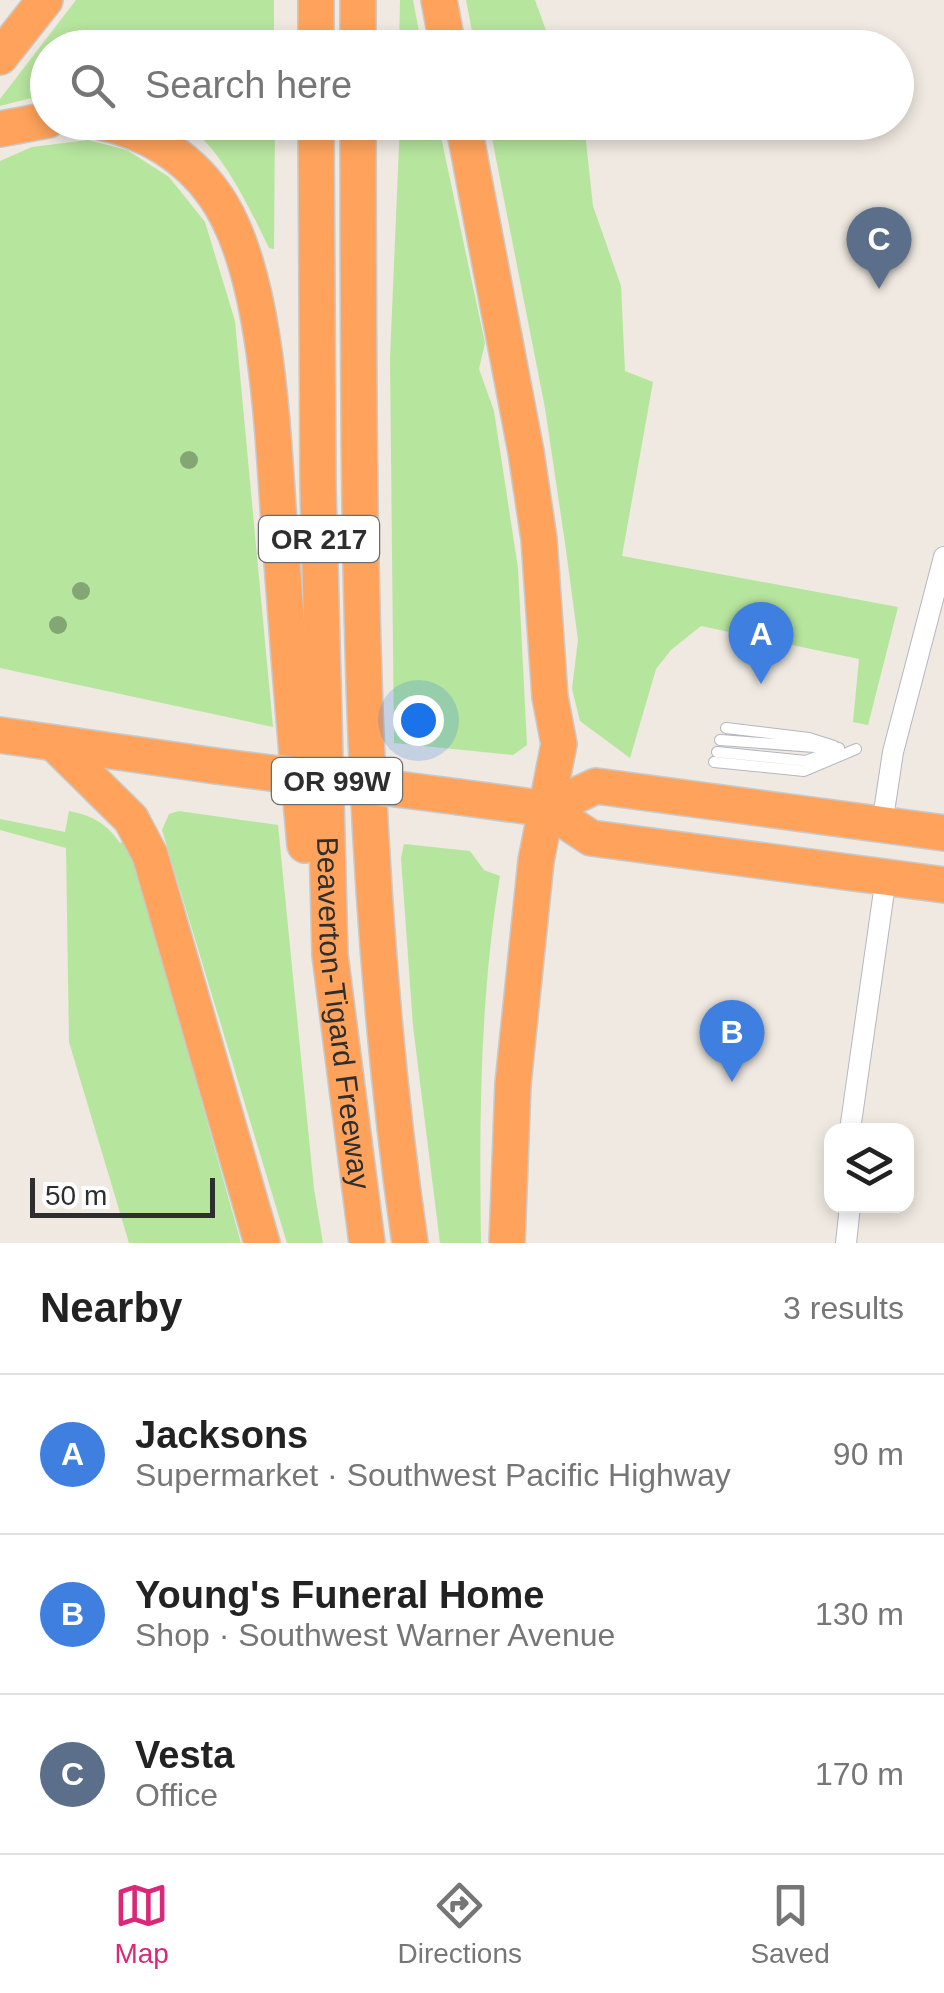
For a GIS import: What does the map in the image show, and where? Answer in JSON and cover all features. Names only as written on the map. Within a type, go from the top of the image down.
[{"type":"highway","points":[[0,57],[46,0]]},
{"type":"highway","points":[[316,0],[316,30]]},
{"type":"highway","points":[[358,0],[358,30]]},
{"type":"highway","points":[[439,0],[445,30]]},
{"type":"highway","points":[[0,129],[30,123]]},
{"type":"highway","points":[[152,140],[188,165],[214,194],[232,226],[248,271],[262,350],[273,452],[307,871],[330,955]]},
{"type":"highway","name":"Beaverton-Tigard Freeway","points":[[316,140],[319,504],[330,955],[366,1243]]},
{"type":"highway","name":"Beaverton-Tigard Freeway","points":[[358,140],[358,472],[370,838],[386,1041],[410,1243]]},
{"type":"highway","points":[[466,140],[518,401],[538,539],[550,697],[559,744],[536,861],[513,1084],[507,1243]]},
{"type":"highway","name":"OR 99W","points":[[0,736],[547,809],[591,838],[944,885]]},
{"type":"highway","points":[[54,743],[131,819],[150,855],[262,1243]]},
{"type":"highway","points":[[547,809],[596,786],[944,833]]},
{"type":"street","points":[[882,825],[893,752],[944,557]]},
{"type":"street","points":[[851,1123],[886,877]]},
{"type":"street","points":[[846,1243],[849,1213]]},
{"type":"lane","points":[[809,738],[839,748],[806,761],[719,745],[809,738]]},
{"type":"lane","points":[[719,745],[804,771],[856,749]]},
{"type":"green space","points":[[76,0],[274,0],[274,30],[53,30]]},
{"type":"green space","points":[[400,0],[413,0],[419,30],[399,30]]},
{"type":"green space","points":[[466,0],[535,0],[546,30],[472,30]]},
{"type":"green space","points":[[30,60],[30,98],[0,106],[0,99]]},
{"type":"green space","points":[[88,140],[127,150],[169,177],[205,222],[235,321],[273,727],[0,668],[0,161],[32,147]]},
{"type":"green space","points":[[204,140],[275,140],[274,249],[269,248],[243,197]]},
{"type":"green space","points":[[399,140],[442,140],[485,343],[479,369],[494,411],[518,568],[527,745],[513,755],[394,743],[390,358]]},
{"type":"green space","points":[[492,140],[586,140],[593,206],[621,286],[625,371],[653,382],[622,556],[898,607],[868,725],[853,722],[859,659],[701,626],[671,650],[656,669],[630,758],[580,721],[572,689],[578,640],[545,408]]},
{"type":"green space","points":[[69,811],[98,821],[120,843],[128,839],[241,1243],[129,1243],[69,1042],[66,848],[0,830],[0,819],[65,832]]},
{"type":"green space","points":[[179,811],[278,825],[314,1189],[323,1243],[287,1243],[162,830],[169,814]]},
{"type":"green space","points":[[404,844],[470,851],[484,870],[500,876],[488,967],[482,1059],[481,1243],[440,1243],[413,1026],[401,858]]},
{"type":"place","name":"Vesta","points":[[879,289]]},
{"type":"place","name":"Jacksons","points":[[761,684]]},
{"type":"place","name":"Young's Funeral Home","points":[[732,1082]]}]
